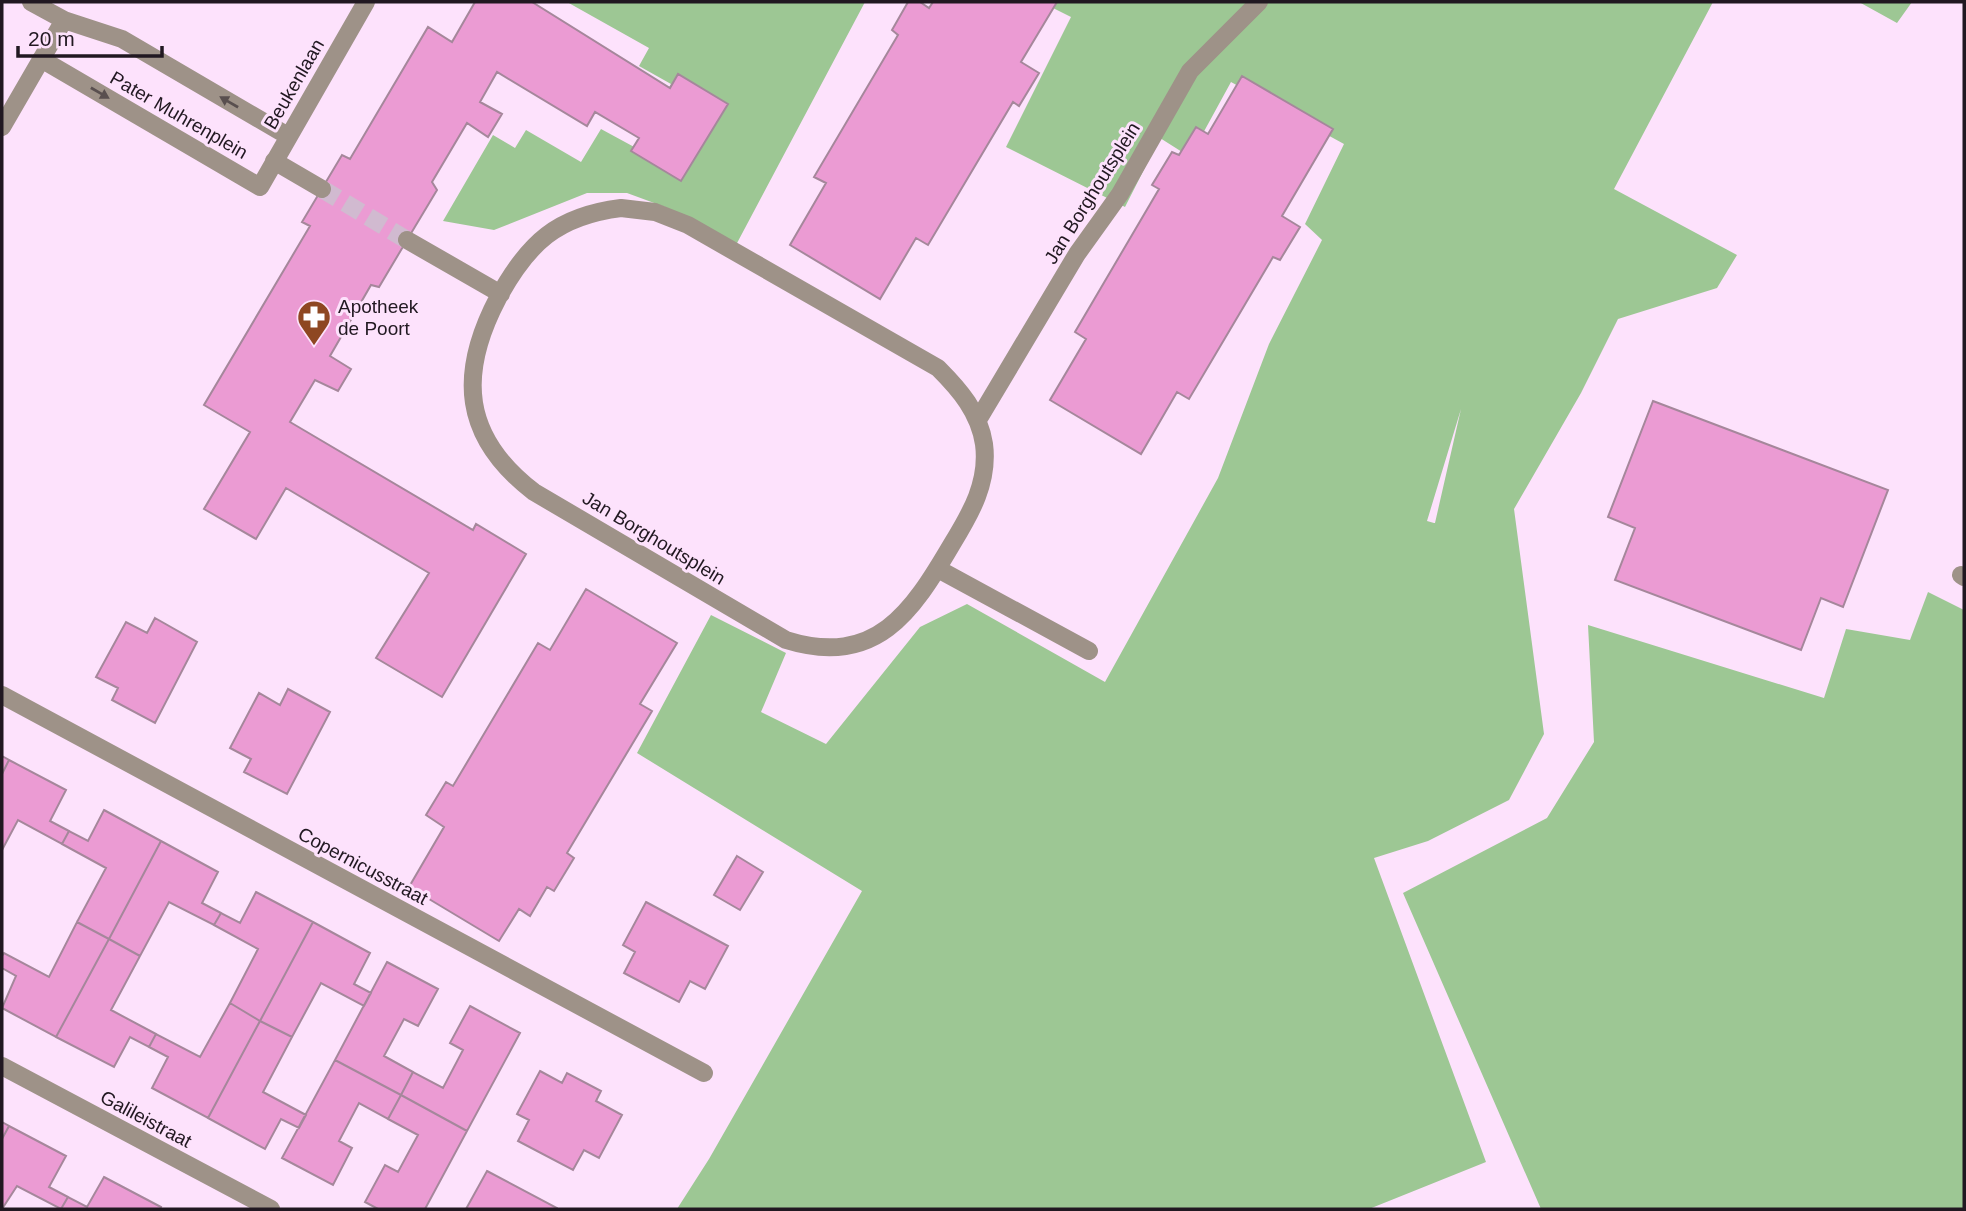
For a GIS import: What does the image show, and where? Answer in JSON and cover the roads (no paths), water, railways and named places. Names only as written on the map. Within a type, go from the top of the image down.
[{"type":"street","name":"Pater Muhrenplein","points":[[31,2],[64,20],[122,39],[288,136]]},
{"type":"street","name":"Beukenlaan","points":[[260,187],[366,2]]},
{"type":"street","name":"Jan Borghoutsplein","points":[[978,420],[1077,254],[1120,194],[1190,71],[1259,2]]},
{"type":"street","points":[[2,127],[64,20]]},
{"type":"street","name":"Pater Muhrenplein","points":[[41,59],[260,187]]},
{"type":"street","points":[[274,161],[322,189]]},
{"type":"street","name":"Jan Borghoutsplein","points":[[621,208],[655,212],[688,225],[937,368],[962,393],[978,420],[985,456],[980,492],[911,610],[874,638],[850,646],[824,648],[802,645],[778,636],[534,492],[500,461],[482,428],[474,396],[476,347],[501,294],[522,258],[550,232],[564,223],[600,211],[621,208]]},
{"type":"street","points":[[407,240],[501,294]]},
{"type":"street","points":[[937,569],[1088,651]]},
{"type":"street","name":"Copernicusstraat","points":[[2,695],[704,1073]]},
{"type":"street","name":"Galileistraat","points":[[2,1066],[271,1209]]},
{"type":"tunnel","points":[[322,189],[407,240]]},
{"type":"place","name":"Apotheek de Poort","points":[[314,347]]}]
